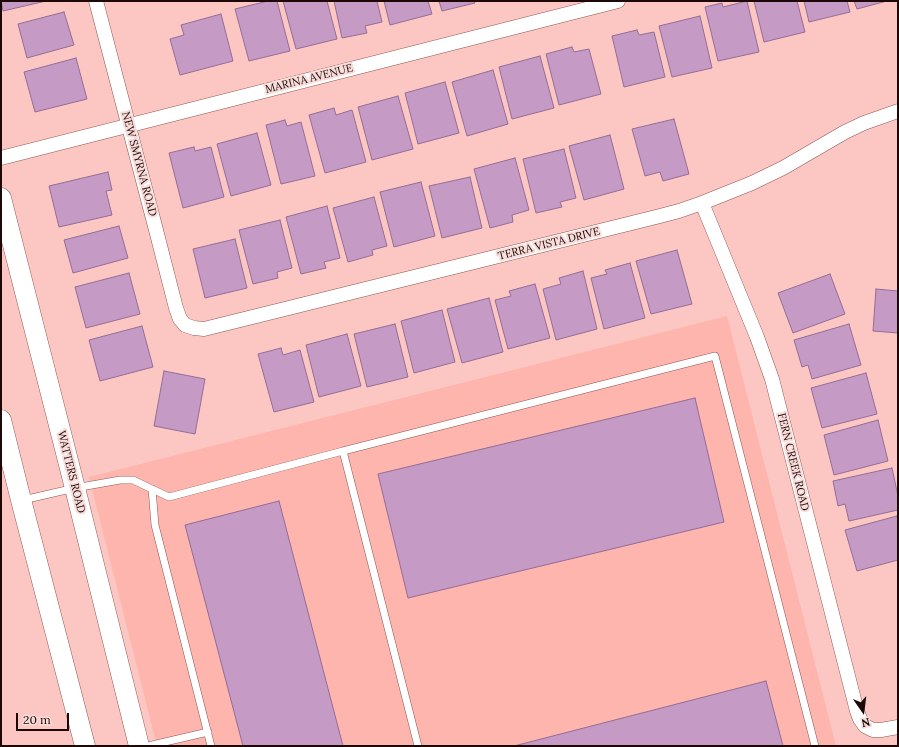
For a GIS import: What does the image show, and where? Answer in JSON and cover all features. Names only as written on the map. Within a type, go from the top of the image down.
[{"type":"main road","name":"WATTERS ROAD","points":[[1,198],[139,746]]},
{"type":"main road","points":[[1,420],[85,746]]},
{"type":"street","name":"NEW SMYRNA ROAD","points":[[96,1],[176,308],[180,319],[185,325]]},
{"type":"street","name":"MARINA AVENUE","points":[[1,158],[618,1]]},
{"type":"street","name":"TERRA VISTA DRIVE","points":[[185,325],[204,329],[656,217],[702,203],[739,189],[769,175],[845,132],[869,121],[898,111]]},
{"type":"street","name":"FERN CREEK ROAD","points":[[702,203],[757,337],[770,373],[857,711],[865,726],[873,730],[881,730],[898,726]]},
{"type":"lane","points":[[21,500],[120,480],[133,480],[170,497],[716,356],[815,746]]},
{"type":"lane","points":[[343,452],[418,746]]},
{"type":"lane","points":[[152,489],[155,525],[211,746]]},
{"type":"lane","points":[[148,746],[208,732]]},
{"type":"shaded area","points":[[727,316],[836,746],[157,746],[89,477]]},
{"type":"building","points":[[1,1],[46,1],[3,11]]},
{"type":"building","points":[[268,1],[277,1],[290,51],[249,61],[235,9]]},
{"type":"building","points":[[283,1],[327,1],[337,39],[296,49]]},
{"type":"building","points":[[334,1],[377,1],[382,22],[365,26],[367,33],[342,38]]},
{"type":"building","points":[[384,1],[428,1],[432,14],[390,25]]},
{"type":"building","points":[[439,1],[474,1],[475,3],[442,11]]},
{"type":"building","points":[[747,1],[759,52],[718,61],[705,7],[722,3],[723,7]]},
{"type":"building","points":[[754,1],[797,1],[805,32],[764,42]]},
{"type":"building","points":[[804,1],[847,1],[850,12],[809,22]]},
{"type":"building","points":[[854,1],[887,1],[857,9]]},
{"type":"building","points":[[64,12],[74,45],[27,58],[18,24]]},
{"type":"building","points":[[221,14],[233,61],[180,75],[170,39],[184,35],[181,25]]},
{"type":"building","points":[[700,16],[712,68],[672,77],[659,26]]},
{"type":"building","points":[[637,30],[639,35],[654,32],[665,77],[624,87],[612,36]]},
{"type":"building","points":[[572,47],[574,52],[589,49],[601,94],[559,105],[546,54]]},
{"type":"building","points":[[540,56],[554,108],[512,119],[499,67]]},
{"type":"building","points":[[76,58],[87,99],[35,112],[24,72]]},
{"type":"building","points":[[493,70],[508,124],[467,136],[452,82]]},
{"type":"building","points":[[445,82],[459,133],[418,144],[405,93]]},
{"type":"building","points":[[398,96],[413,149],[372,160],[358,107]]},
{"type":"building","points":[[334,108],[336,115],[352,110],[366,162],[325,173],[309,115]]},
{"type":"building","points":[[674,119],[689,174],[663,181],[660,172],[645,176],[632,129]]},
{"type":"building","points":[[285,120],[287,126],[301,122],[315,176],[281,184],[266,125]]},
{"type":"building","points":[[257,133],[271,185],[231,196],[217,144]]},
{"type":"building","points":[[610,135],[624,189],[584,200],[569,146]]},
{"type":"building","points":[[194,147],[195,151],[211,147],[224,197],[183,208],[169,153]]},
{"type":"building","points":[[564,149],[576,198],[560,202],[562,207],[536,213],[523,159]]},
{"type":"building","points":[[515,158],[529,210],[512,215],[513,222],[490,228],[474,169]]},
{"type":"building","points":[[108,172],[112,190],[106,191],[112,215],[59,227],[49,186]]},
{"type":"building","points":[[470,177],[482,228],[442,238],[429,186]]},
{"type":"building","points":[[421,182],[435,236],[394,247],[380,192]]},
{"type":"building","points":[[374,197],[387,246],[372,250],[373,255],[348,262],[333,208]]},
{"type":"building","points":[[327,206],[340,258],[324,262],[326,268],[301,274],[286,217]]},
{"type":"building","points":[[280,220],[292,268],[277,272],[278,278],[253,284],[239,230]]},
{"type":"building","points":[[119,226],[128,258],[73,273],[64,240]]},
{"type":"building","points":[[235,239],[247,288],[205,298],[193,249]]},
{"type":"building","points":[[677,250],[692,304],[651,314],[636,261]]},
{"type":"building","points":[[630,263],[645,318],[604,329],[591,278],[607,274],[605,270]]},
{"type":"building","points":[[583,271],[597,329],[556,340],[543,289],[561,284],[559,278]]},
{"type":"building","points":[[129,273],[140,314],[86,328],[75,287]]},
{"type":"building","points":[[830,274],[845,314],[793,333],[778,293]]},
{"type":"building","points":[[535,284],[550,338],[508,349],[495,300],[511,296],[509,291]]},
{"type":"building","points":[[876,289],[898,291],[898,333],[873,331]]},
{"type":"building","points":[[489,298],[503,352],[462,363],[447,309]]},
{"type":"building","points":[[442,310],[455,362],[414,373],[401,321]]},
{"type":"building","points":[[395,324],[408,377],[367,387],[354,334]]},
{"type":"building","points":[[849,324],[861,365],[812,379],[808,365],[802,367],[794,340]]},
{"type":"building","points":[[142,326],[153,367],[100,381],[89,340]]},
{"type":"building","points":[[347,334],[361,386],[319,397],[306,345]]},
{"type":"building","points":[[281,348],[283,355],[300,350],[314,402],[274,412],[258,354]]},
{"type":"building","points":[[164,371],[205,379],[195,434],[154,426]]},
{"type":"building","points":[[866,373],[877,414],[822,428],[811,388]]},
{"type":"building","points":[[695,398],[724,522],[408,598],[378,474]]},
{"type":"building","points":[[878,420],[888,461],[834,475],[824,435]]},
{"type":"building","points":[[892,468],[898,496],[898,510],[849,521],[845,504],[838,506],[833,481]]},
{"type":"building","points":[[279,501],[343,746],[243,746],[185,525]]},
{"type":"building","points":[[897,516],[898,560],[857,571],[845,530]]},
{"type":"building","points":[[766,681],[783,746],[514,746]]}]
